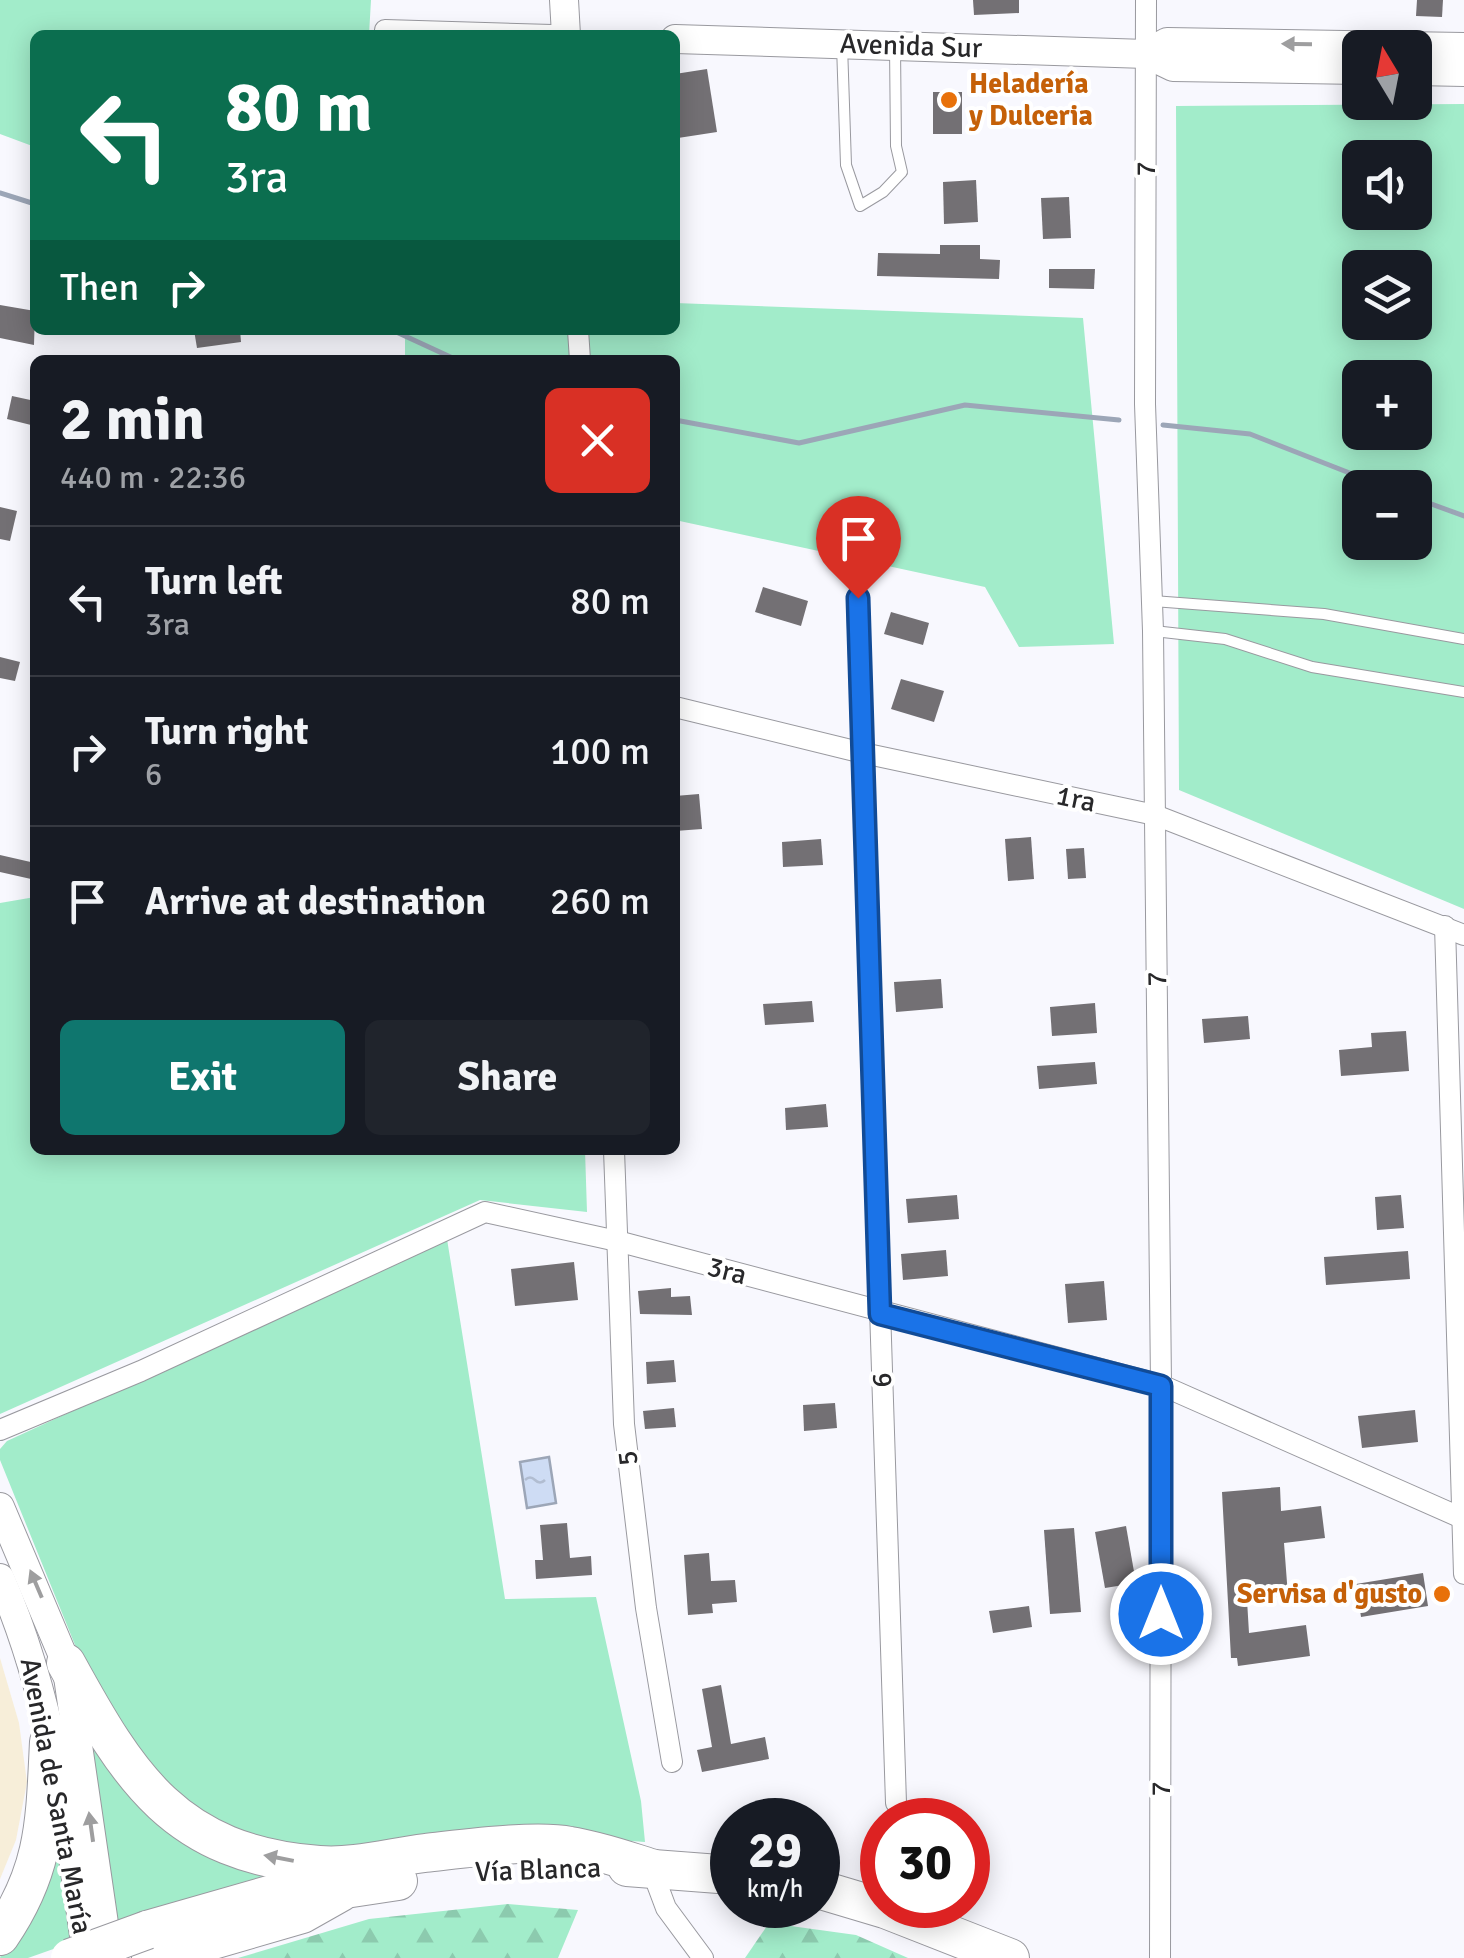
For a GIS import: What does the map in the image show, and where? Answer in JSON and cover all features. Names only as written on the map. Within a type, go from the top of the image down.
[{"type":"highway","points":[[66,1663],[114,1750],[149,1792],[201,1834],[225,1844],[322,1866],[447,1851],[567,1845],[651,1868]]},
{"type":"highway","points":[[0,1936],[25,1900],[40,1856],[50,1742]]},
{"type":"highway","name":"Vía Blanca","points":[[70,1958],[150,1948],[290,1890],[345,1890],[500,1870],[651,1868],[710,1872]]},
{"type":"highway","points":[[840,1896],[1010,1958]]},
{"type":"street","points":[[564,0],[566,30]]},
{"type":"street","name":"7","points":[[1146,0],[1145,404],[1153,631],[1161,1386],[1160,1958]]},
{"type":"street","name":"Avenida Sur","points":[[680,39],[1146,54],[1174,67],[1342,70]]},
{"type":"street","name":"Avenida Sur","points":[[1146,54],[1166,42],[1464,47]]},
{"type":"street","points":[[1432,72],[1464,72]]},
{"type":"street","name":"6","points":[[858,598],[896,1798]]},
{"type":"street","name":"1ra","points":[[680,708],[862,753],[1155,816],[1454,931]]},
{"type":"street","points":[[1454,931],[1464,1574]]},
{"type":"street","name":"5","points":[[614,1155],[624,1424],[646,1608],[672,1762]]},
{"type":"street","name":"3ra","points":[[0,1430],[141,1371],[485,1212],[617,1241],[1161,1386],[1463,1519]]},
{"type":"street","name":"Avenida de Santa María","points":[[0,1507],[66,1663],[109,1958]]},
{"type":"street","name":"Avenida de Santa María","points":[[0,1578],[34,1670],[73,1851],[87,1958]]},
{"type":"street","points":[[651,1868],[666,1908],[702,1958]]},
{"type":"lane","points":[[842,44],[846,165],[860,206],[883,192],[902,172],[896,146],[895,46]]},
{"type":"lane","points":[[1152,601],[1324,614],[1464,639]]},
{"type":"lane","points":[[1153,631],[1225,639],[1312,667],[1464,692]]},
{"type":"shaded area","points":[[0,1658],[19,1723],[27,1782],[16,1840],[0,1879]]},
{"type":"green space","points":[[0,0],[371,0],[369,30],[30,30],[30,145],[0,134]]},
{"type":"green space","points":[[1432,104],[1464,104],[1464,909],[1179,790],[1176,106],[1342,105],[1342,120],[1432,120]]},
{"type":"green space","points":[[680,303],[1083,318],[1114,644],[1019,647],[985,587],[680,521],[680,355],[405,355],[405,335],[680,335]]},
{"type":"green space","points":[[30,898],[30,1155],[585,1155],[587,1212],[480,1200],[0,1414],[0,903]]},
{"type":"green space","points":[[447,1239],[505,1599],[596,1597],[641,1801],[645,1842],[534,1834],[323,1853],[248,1837],[191,1812],[139,1768],[88,1677],[0,1460],[0,1449],[7,1441]]},
{"type":"green space","points":[[78,1711],[106,1760],[312,1869],[115,1929]]},
{"type":"green space","points":[[55,1797],[76,1941],[28,1958],[0,1958]]},
{"type":"green space","points":[[508,1904],[578,1910],[558,1958],[238,1958],[369,1919]]},
{"type":"green space","points":[[766,1928],[805,1928],[856,1935],[908,1958],[745,1958]]},
{"type":"water","points":[[549,1457],[556,1503],[527,1508],[520,1462]]},
{"type":"building","points":[[973,0],[1019,0],[1019,13],[974,15]]},
{"type":"building","points":[[1417,0],[1443,0],[1442,17],[1416,16]]},
{"type":"building","points":[[707,69],[717,132],[680,138],[680,73]]},
{"type":"building","points":[[933,92],[962,92],[962,134],[933,134]]},
{"type":"building","points":[[976,180],[978,222],[944,224],[943,182]]},
{"type":"building","points":[[1069,197],[1071,238],[1043,239],[1041,198]]},
{"type":"building","points":[[940,245],[980,245],[980,259],[1000,260],[999,279],[877,276],[878,253],[940,254]]},
{"type":"building","points":[[1049,269],[1095,269],[1094,289],[1049,288]]},
{"type":"building","points":[[0,305],[30,310],[34,345],[0,338]]},
{"type":"building","points":[[195,335],[240,335],[241,342],[197,348]]},
{"type":"building","points":[[12,396],[30,400],[30,425],[7,419]]},
{"type":"building","points":[[0,507],[17,511],[10,541],[0,539]]},
{"type":"building","points":[[763,587],[808,601],[801,626],[755,612]]},
{"type":"building","points":[[891,612],[929,623],[923,645],[884,634]]},
{"type":"building","points":[[0,657],[20,662],[15,681],[0,678]]},
{"type":"building","points":[[901,679],[944,691],[934,722],[891,709]]},
{"type":"building","points":[[699,794],[702,829],[680,831],[680,796]]},
{"type":"building","points":[[1031,837],[1034,879],[1008,881],[1005,839]]},
{"type":"building","points":[[821,839],[823,865],[783,867],[782,842]]},
{"type":"building","points":[[1084,848],[1086,878],[1068,879],[1066,849]]},
{"type":"building","points":[[0,855],[30,862],[30,879],[0,872]]},
{"type":"building","points":[[941,979],[943,1008],[896,1012],[894,982]]},
{"type":"building","points":[[812,1001],[814,1022],[765,1025],[763,1004]]},
{"type":"building","points":[[1095,1003],[1097,1033],[1052,1036],[1050,1007]]},
{"type":"building","points":[[1248,1016],[1250,1039],[1204,1043],[1202,1019]]},
{"type":"building","points":[[1406,1031],[1409,1071],[1341,1076],[1339,1050],[1372,1047],[1371,1033]]},
{"type":"building","points":[[1095,1062],[1097,1084],[1039,1089],[1037,1066]]},
{"type":"building","points":[[826,1104],[828,1127],[786,1130],[785,1108]]},
{"type":"building","points":[[957,1195],[959,1219],[908,1223],[906,1199]]},
{"type":"building","points":[[1401,1195],[1404,1228],[1377,1230],[1375,1197]]},
{"type":"building","points":[[946,1250],[948,1276],[903,1280],[901,1254]]},
{"type":"building","points":[[1408,1251],[1410,1279],[1326,1285],[1324,1257]]},
{"type":"building","points":[[574,1262],[578,1300],[515,1306],[511,1269]]},
{"type":"building","points":[[1104,1281],[1107,1320],[1068,1323],[1065,1284]]},
{"type":"building","points":[[671,1288],[671,1297],[690,1296],[692,1315],[640,1314],[638,1291]]},
{"type":"building","points":[[674,1360],[676,1382],[647,1384],[646,1362]]},
{"type":"building","points":[[835,1403],[837,1428],[804,1431],[803,1405]]},
{"type":"building","points":[[674,1408],[676,1427],[645,1429],[643,1411]]},
{"type":"building","points":[[1415,1410],[1418,1442],[1362,1448],[1358,1416]]},
{"type":"building","points":[[1280,1487],[1281,1511],[1321,1506],[1325,1538],[1284,1543],[1288,1596],[1247,1600],[1249,1633],[1306,1625],[1310,1656],[1238,1666],[1237,1658],[1231,1658],[1222,1492]]},
{"type":"building","points":[[567,1523],[570,1558],[591,1556],[592,1575],[536,1579],[535,1560],[543,1560],[540,1525]]},
{"type":"building","points":[[1126,1526],[1136,1583],[1105,1588],[1095,1532]]},
{"type":"building","points":[[1074,1528],[1081,1612],[1050,1614],[1044,1530]]},
{"type":"building","points":[[709,1553],[711,1581],[735,1580],[737,1602],[712,1604],[713,1613],[688,1615],[684,1555]]},
{"type":"building","points":[[1423,1573],[1428,1606],[1361,1617],[1356,1584]]},
{"type":"building","points":[[1029,1606],[1032,1627],[993,1633],[989,1611]]},
{"type":"building","points":[[721,1685],[731,1744],[765,1737],[769,1759],[702,1772],[697,1750],[712,1747],[702,1689]]},
{"type":"waterway","points":[[0,193],[30,202]]},
{"type":"waterway","points":[[403,335],[446,355]]},
{"type":"waterway","points":[[680,421],[799,443],[965,405],[1119,420]]},
{"type":"waterway","points":[[1163,425],[1250,434],[1342,470]]},
{"type":"waterway","points":[[1432,504],[1464,516]]},
{"type":"place","name":"Heladería y Dulceria","points":[[949,100]]},
{"type":"place","name":"Servisa d'gusto","points":[[1442,1594]]},
{"type":"route","points":[[858,598],[880,1314],[1161,1386],[1161,1614]]}]
